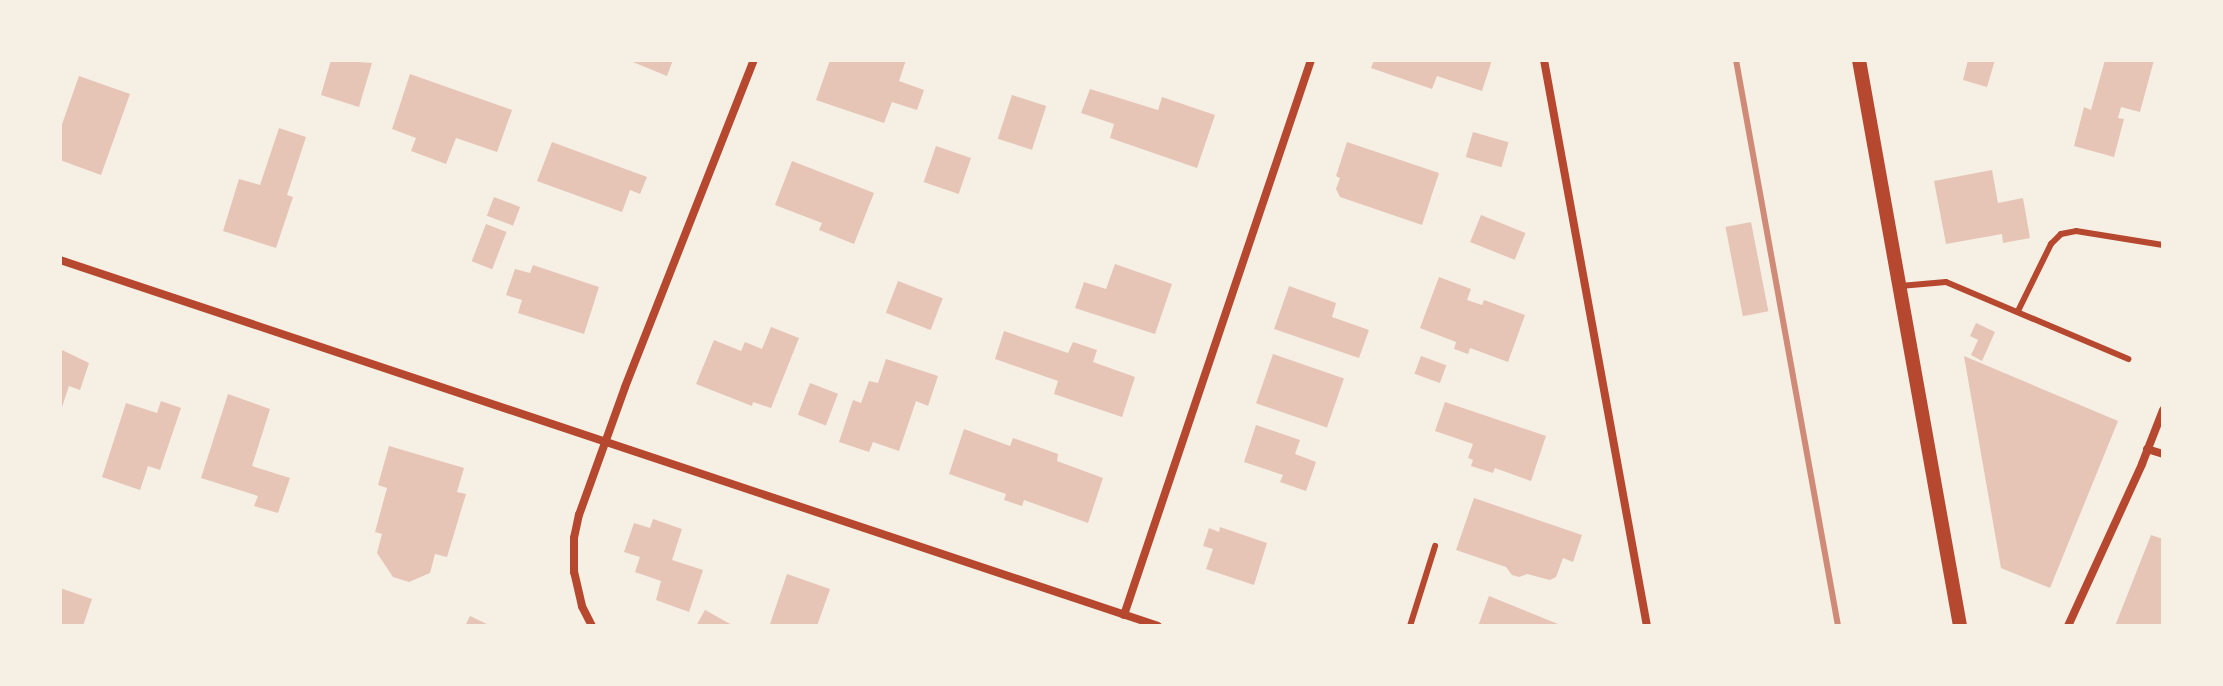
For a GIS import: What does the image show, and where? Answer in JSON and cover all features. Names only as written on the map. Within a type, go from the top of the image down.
[{"type":"street","points":[[592,626],[576,584],[573,549],[579,515],[754,60]]},
{"type":"street","points":[[1124,615],[1311,60]]},
{"type":"street","points":[[1544,60],[1647,626]]},
{"type":"street","points":[[1859,60],[1960,626]]},
{"type":"street","points":[[60,260],[607,439],[1158,626]]},
{"type":"street","points":[[2068,626],[2163,410]]},
{"type":"street","points":[[2147,449],[2163,454]]},
{"type":"lane","points":[[2018,311],[2051,244],[2061,234],[2076,231],[2163,245]]},
{"type":"lane","points":[[1900,286],[1946,282],[2128,359]]},
{"type":"lane","points":[[1410,626],[1435,546]]},
{"type":"building","points":[[331,60],[372,63],[359,107],[321,95]]},
{"type":"building","points":[[628,60],[673,60],[667,76]]},
{"type":"building","points":[[830,60],[906,60],[899,81],[924,90],[917,110],[892,102],[884,123],[816,100]]},
{"type":"building","points":[[1374,60],[1492,60],[1482,91],[1437,76],[1432,89],[1371,68]]},
{"type":"building","points":[[1968,60],[1995,60],[1987,87],[1963,80]]},
{"type":"building","points":[[2105,60],[2154,60],[2140,112],[2121,107],[2118,118],[2124,119],[2114,157],[2074,146],[2084,107],[2091,110]]},
{"type":"building","points":[[410,74],[512,110],[497,152],[456,138],[446,164],[411,151],[416,138],[392,129]]},
{"type":"building","points":[[79,76],[130,94],[101,175],[60,160],[60,130]]},
{"type":"building","points":[[1090,89],[1158,110],[1162,97],[1215,115],[1197,168],[1110,138],[1114,124],[1081,113]]},
{"type":"building","points":[[1012,95],[1046,106],[1032,150],[998,139]]},
{"type":"building","points":[[279,128],[306,137],[287,195],[293,197],[276,248],[223,231],[239,179],[260,185]]},
{"type":"building","points":[[1473,132],[1509,142],[1501,167],[1466,157]]},
{"type":"building","points":[[552,142],[647,177],[640,194],[630,190],[622,212],[537,181]]},
{"type":"building","points":[[1347,142],[1439,173],[1422,225],[1340,197],[1336,189],[1340,178],[1336,176]]},
{"type":"building","points":[[936,146],[971,158],[959,194],[924,182]]},
{"type":"building","points":[[792,161],[874,193],[854,244],[819,230],[822,223],[775,205]]},
{"type":"building","points":[[1992,170],[1998,203],[2023,198],[2030,238],[2003,243],[2002,234],[1946,244],[1934,181]]},
{"type":"building","points":[[494,197],[520,207],[513,226],[487,216]]},
{"type":"building","points":[[1481,215],[1526,233],[1515,260],[1470,242]]},
{"type":"building","points":[[1751,222],[1768,311],[1743,316],[1725,227]]},
{"type":"building","points":[[486,224],[507,232],[492,269],[472,261]]},
{"type":"building","points":[[1115,264],[1172,284],[1155,334],[1075,308],[1084,282],[1106,289]]},
{"type":"building","points":[[533,265],[599,287],[584,334],[518,313],[522,300],[506,295],[515,269],[530,273]]},
{"type":"building","points":[[1439,277],[1471,289],[1467,300],[1482,305],[1484,300],[1525,315],[1508,362],[1470,348],[1468,354],[1454,349],[1456,342],[1420,328]]},
{"type":"building","points":[[898,281],[943,298],[931,330],[886,313]]},
{"type":"building","points":[[1289,286],[1336,303],[1332,317],[1369,330],[1359,358],[1274,329]]},
{"type":"building","points":[[1976,323],[1995,332],[1982,361],[1971,355],[1978,340],[1970,336]]},
{"type":"building","points":[[771,327],[799,338],[771,408],[753,402],[752,406],[696,384],[714,340],[741,351],[745,342],[762,349]]},
{"type":"building","points":[[1004,331],[1068,353],[1073,342],[1097,350],[1093,362],[1135,377],[1122,417],[1054,394],[1058,381],[995,359]]},
{"type":"building","points":[[60,349],[89,363],[80,390],[69,386],[61,410]]},
{"type":"building","points":[[1273,354],[1344,378],[1327,428],[1256,403]]},
{"type":"building","points":[[1421,356],[1446,365],[1440,383],[1415,374]]},
{"type":"building","points":[[1964,356],[2118,421],[2050,588],[2001,568]]},
{"type":"building","points":[[886,359],[938,376],[928,406],[916,401],[899,451],[873,442],[869,452],[839,442],[853,400],[861,403],[869,381],[878,383]]},
{"type":"building","points":[[810,383],[838,394],[826,425],[798,415]]},
{"type":"building","points":[[228,394],[270,409],[252,466],[290,478],[278,513],[254,506],[258,496],[201,478]]},
{"type":"building","points":[[161,401],[181,408],[160,470],[148,466],[140,490],[102,477],[126,403],[157,413]]},
{"type":"building","points":[[1445,402],[1546,436],[1531,481],[1495,468],[1493,473],[1471,466],[1473,460],[1468,458],[1473,444],[1435,431]]},
{"type":"building","points":[[1256,425],[1300,440],[1295,454],[1316,462],[1306,491],[1280,482],[1283,475],[1244,462]]},
{"type":"building","points":[[964,429],[1010,446],[1013,438],[1058,454],[1057,461],[1103,478],[1088,523],[1024,500],[1022,506],[1004,500],[1006,494],[949,474]]},
{"type":"building","points":[[389,446],[464,468],[457,492],[466,494],[447,557],[435,554],[430,573],[409,582],[393,577],[377,553],[382,534],[375,532],[387,488],[378,485]]},
{"type":"building","points":[[1474,498],[1582,535],[1573,562],[1563,558],[1556,577],[1550,580],[1527,574],[1519,577],[1512,575],[1506,567],[1456,550]]},
{"type":"building","points":[[653,519],[682,529],[672,560],[703,570],[689,612],[656,600],[661,581],[635,572],[640,557],[624,552],[634,523],[650,528]]},
{"type":"building","points":[[1220,527],[1267,543],[1254,585],[1206,569],[1213,549],[1203,546],[1209,528],[1219,532]]},
{"type":"building","points":[[2151,535],[2163,539],[2163,626],[2115,626]]},
{"type":"building","points":[[787,574],[830,589],[817,626],[770,624]]},
{"type":"building","points":[[60,588],[92,599],[83,626],[60,626]]},
{"type":"building","points":[[1489,596],[1563,626],[1478,626]]},
{"type":"building","points":[[705,610],[734,626],[696,626]]},
{"type":"building","points":[[470,616],[491,626],[465,626]]},
{"type":"railway","points":[[1736,60],[1838,626]]}]
